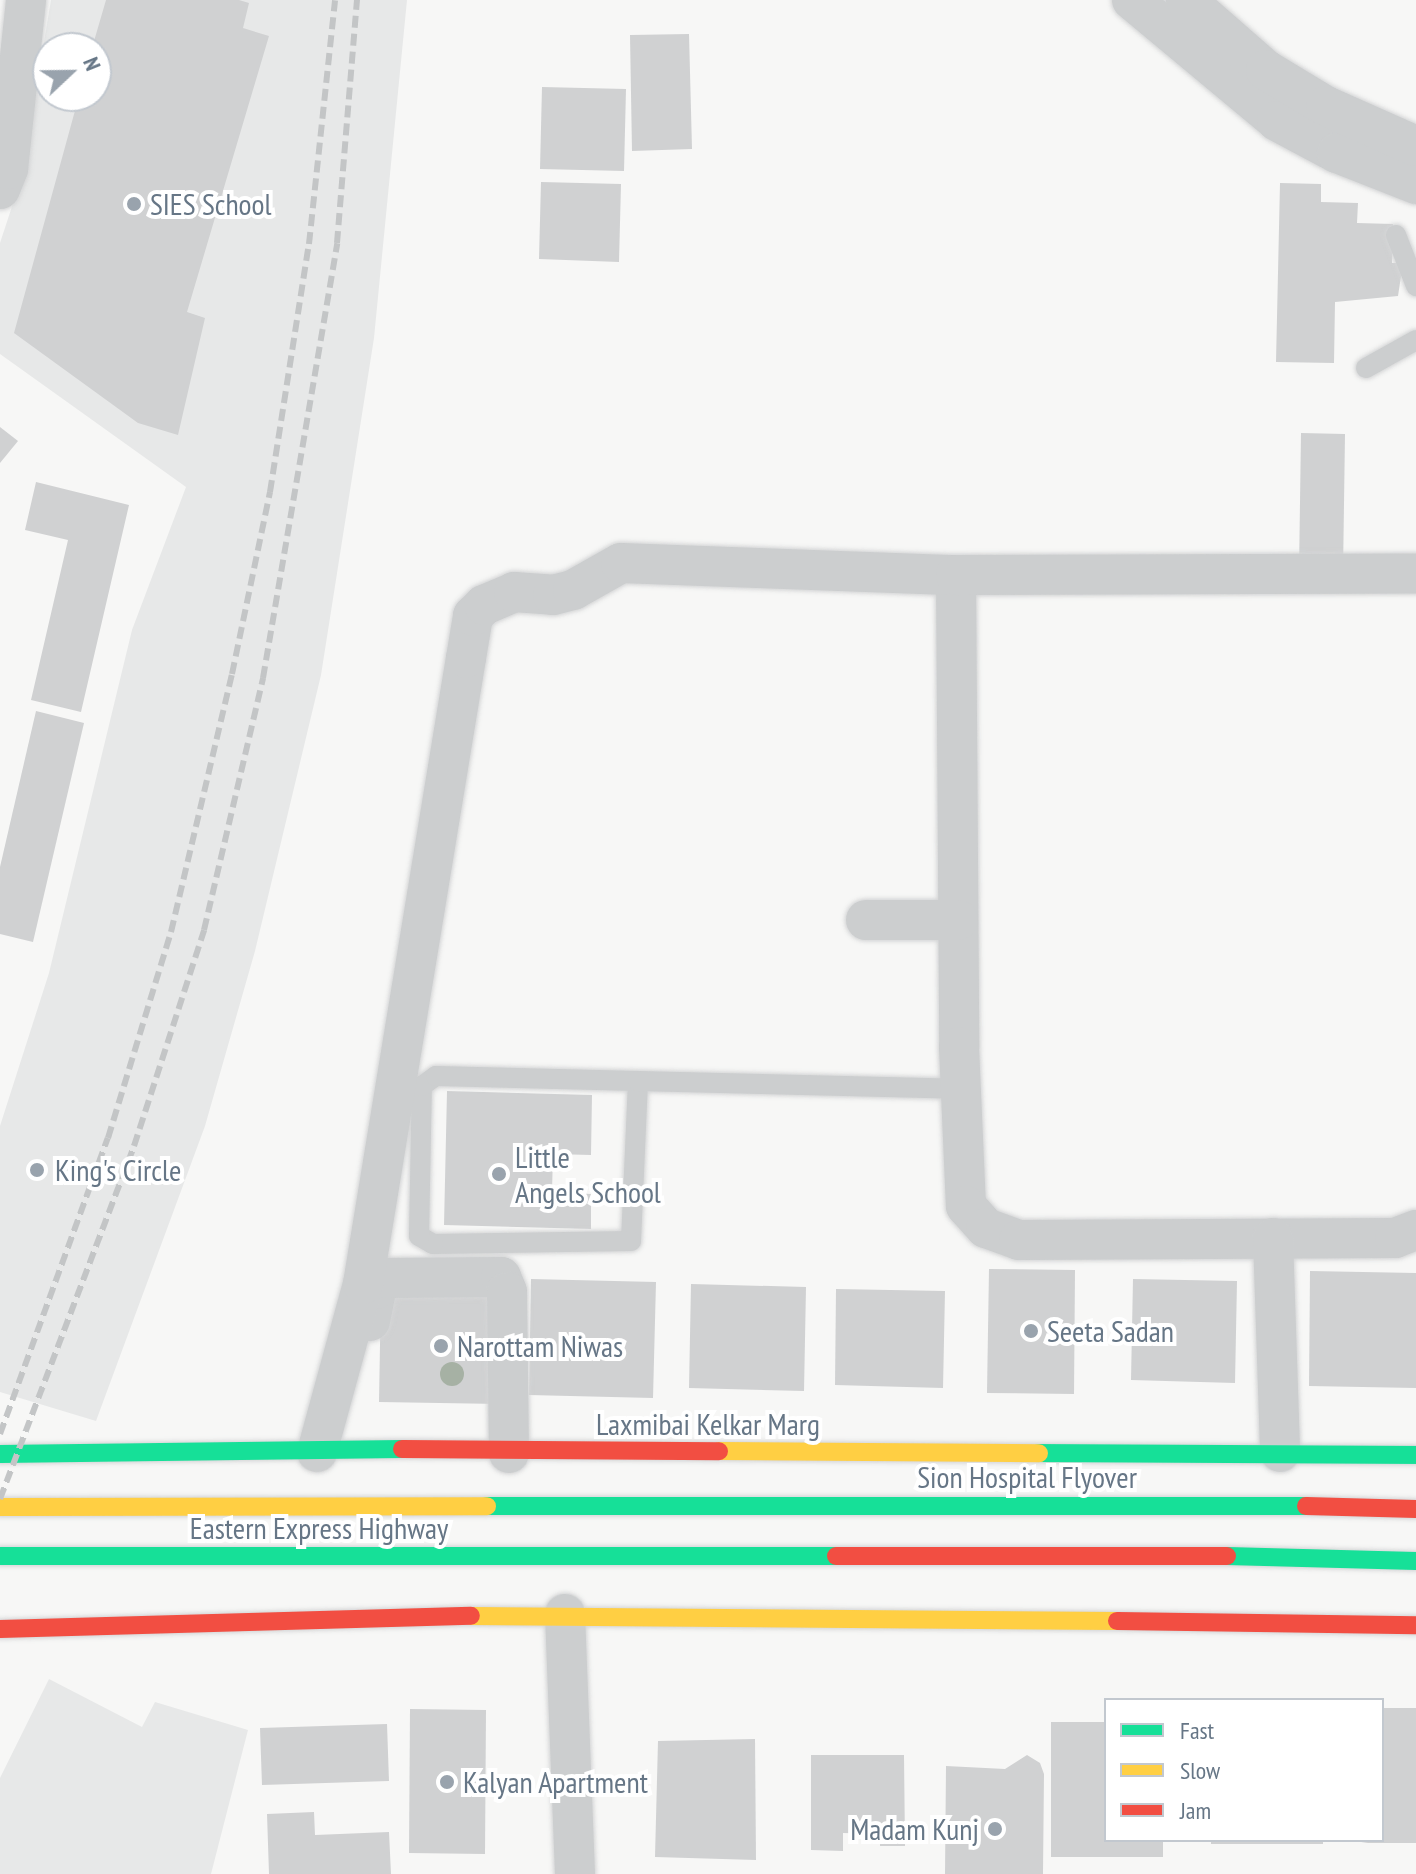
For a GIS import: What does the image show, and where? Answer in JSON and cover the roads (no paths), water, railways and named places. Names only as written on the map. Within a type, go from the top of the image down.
[{"type":"highway","name":"Laxmibai Kelkar Marg","points":[[0,1454],[328,1450],[1416,1455]]},
{"type":"highway","points":[[522,1453],[573,1472]]},
{"type":"highway","points":[[599,1485],[639,1505]]},
{"type":"highway","name":"Eastern Express Highway","points":[[0,1507],[639,1505]]},
{"type":"highway","name":"Sion Hospital Flyover","points":[[639,1505],[1416,1509]]},
{"type":"highway","name":"Eastern Express Highway","points":[[0,1556],[639,1557]]},
{"type":"highway","points":[[602,1578],[639,1557],[1416,1561]]},
{"type":"highway","points":[[0,1629],[561,1607],[1416,1625]]},
{"type":"street","points":[[3,175],[26,0]]},
{"type":"street","points":[[1132,0],[1277,121],[1337,153],[1416,184]]},
{"type":"street","points":[[1186,0],[1266,70],[1326,106],[1416,146]]},
{"type":"street","points":[[328,1450],[368,1260],[473,616],[497,597],[573,590],[621,563],[956,575],[1416,573]]},
{"type":"street","points":[[956,575],[959,1089],[966,1206],[986,1228],[1019,1240],[1395,1238],[1416,1230]]},
{"type":"street","points":[[866,920],[958,920]]},
{"type":"street","points":[[1273,1238],[1280,1452]]},
{"type":"street","points":[[328,1450],[379,1282],[501,1277],[507,1292],[522,1453]]},
{"type":"street","points":[[561,1607],[575,1874]]},
{"type":"lane","points":[[1396,235],[1416,286]]},
{"type":"lane","points":[[1366,368],[1416,340]]},
{"type":"lane","points":[[638,1081],[631,1241],[433,1244],[419,1236],[426,1080],[638,1081],[959,1089]]},
{"type":"railway","points":[[0,1434],[108,1138],[171,932],[232,674],[270,492],[309,244],[335,0]]},
{"type":"railway","points":[[0,1499],[134,1146],[204,930],[263,678],[337,243],[357,0]]},
{"type":"place","name":"SIES School","points":[[134,204]]},
{"type":"place","name":"King's Circle","points":[[37,1170]]},
{"type":"place","name":"Little Angels School","points":[[499,1174]]},
{"type":"place","name":"Seeta Sadan","points":[[1031,1331]]},
{"type":"place","name":"Narottam Niwas","points":[[441,1346]]},
{"type":"place","name":"Kalyan Apartment","points":[[447,1782]]},
{"type":"place","name":"Madam Kunj","points":[[995,1829]]}]
